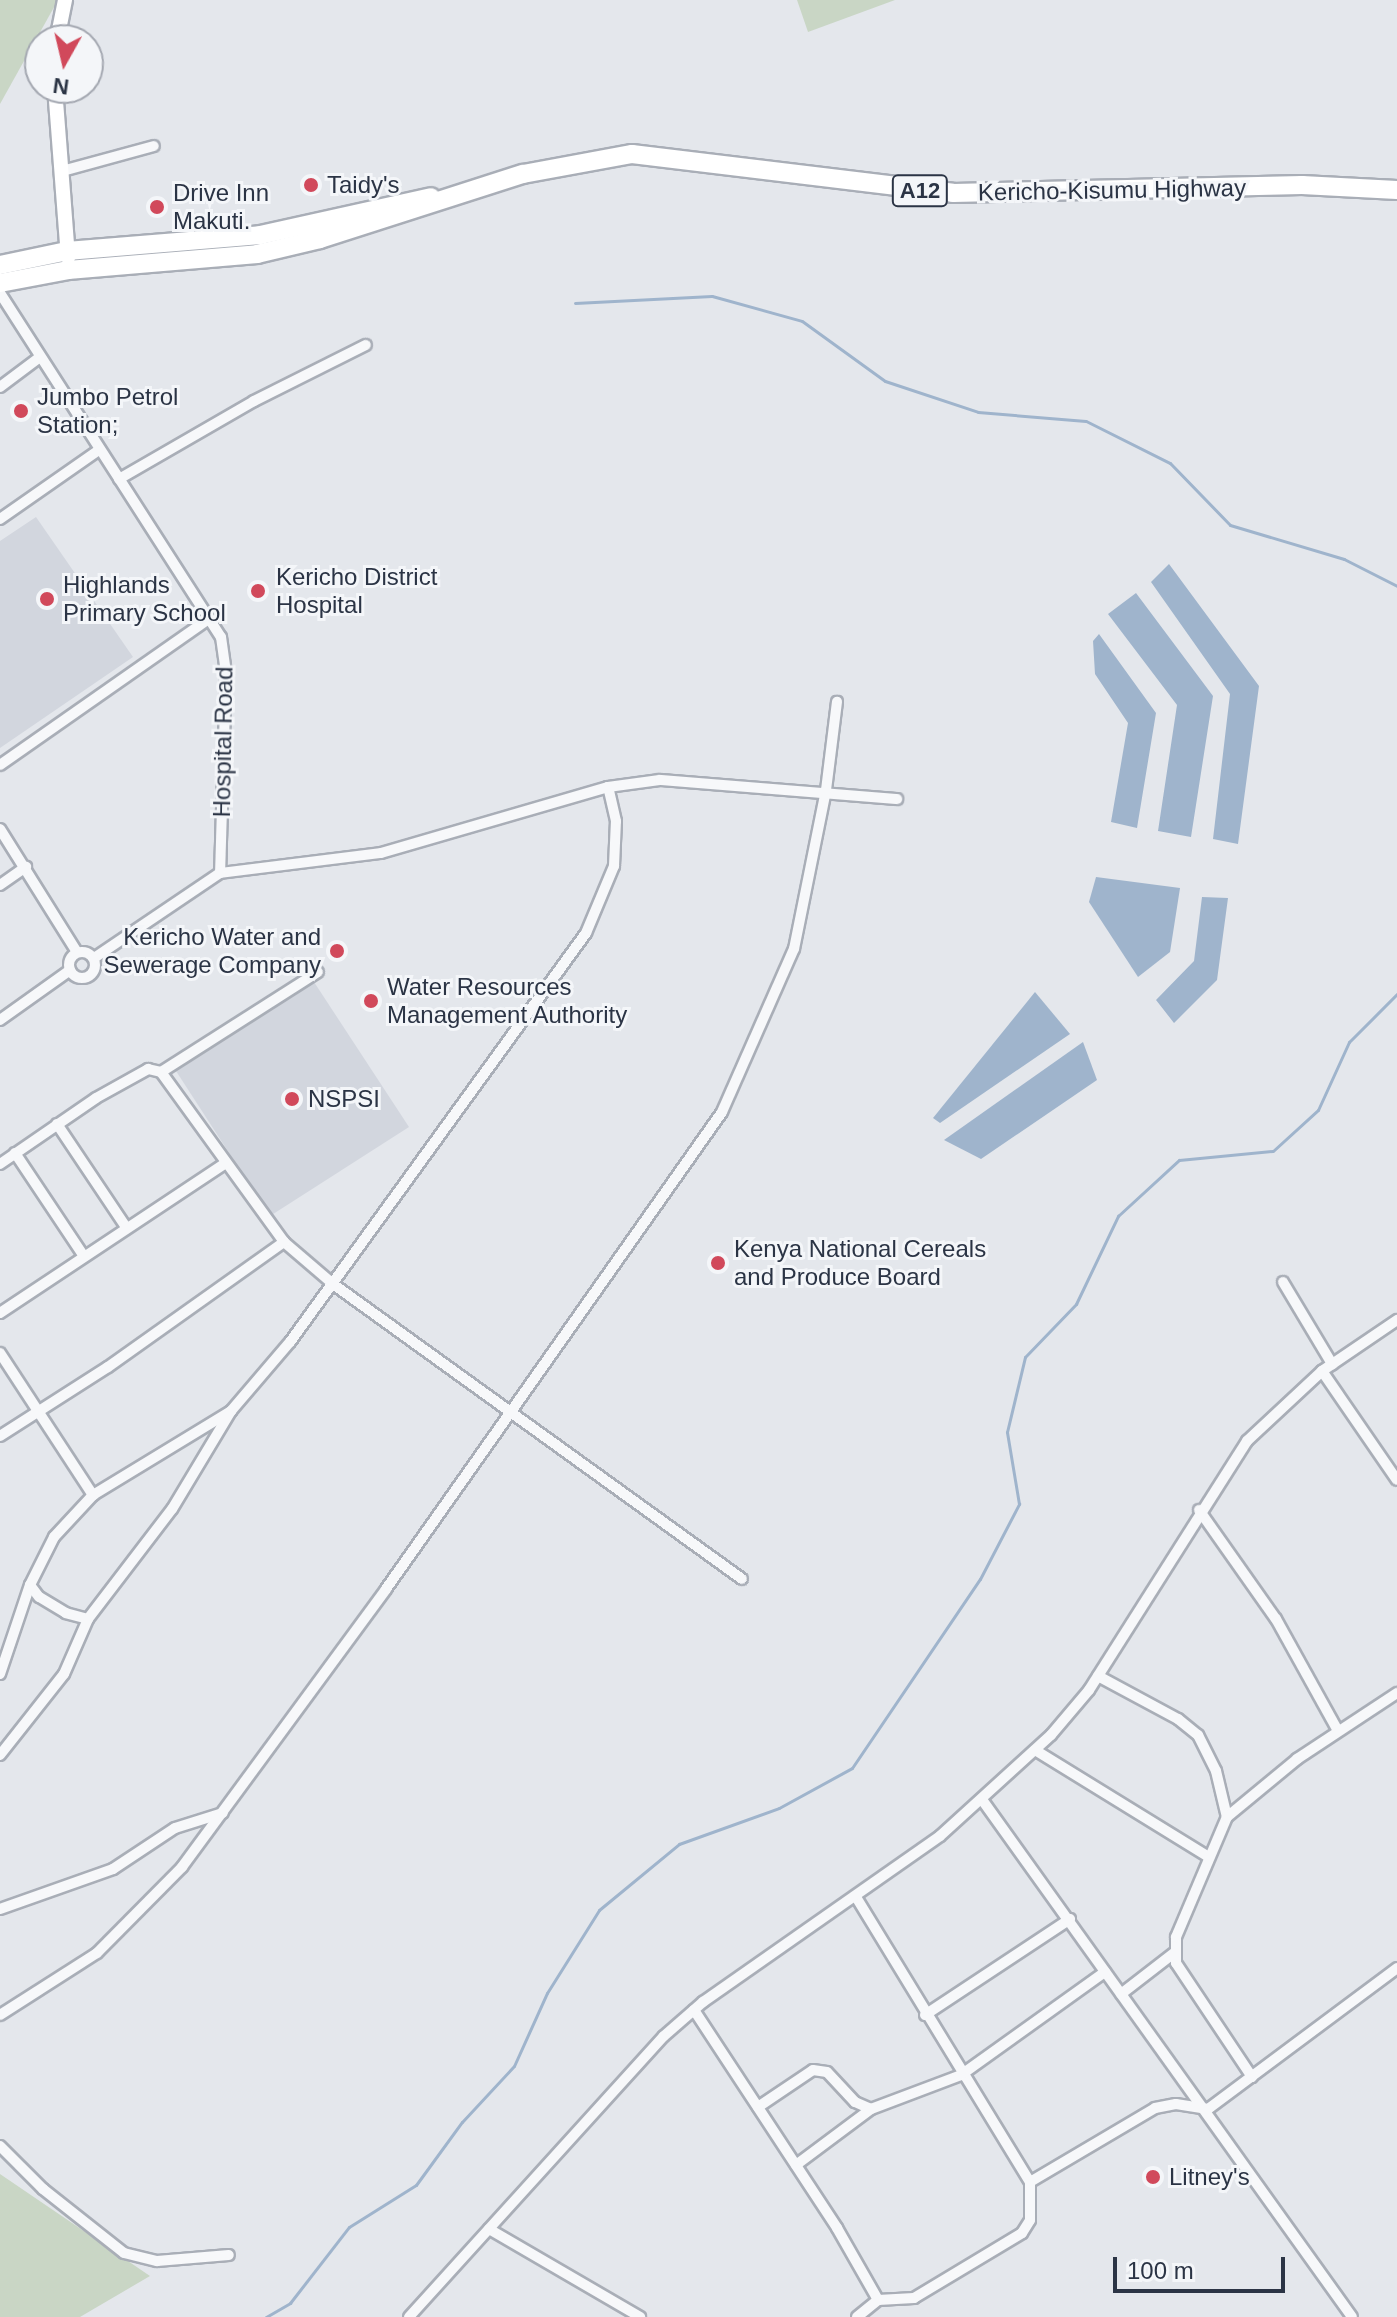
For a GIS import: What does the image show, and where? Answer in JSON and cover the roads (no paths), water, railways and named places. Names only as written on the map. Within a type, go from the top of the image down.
[{"type":"highway","name":"Kericho-Kisumu Highway","points":[[0,283],[68,270],[257,254],[320,239],[450,196],[566,163],[632,154],[953,193],[1302,185],[1397,190]]},
{"type":"highway","name":"Kericho-Kisumu Highway","points":[[0,265],[67,251],[260,235],[415,197],[450,196]]},
{"type":"street","points":[[60,24],[65,0]]},
{"type":"street","points":[[56,104],[68,270]]},
{"type":"street","points":[[62,171],[154,146]]},
{"type":"street","name":"Hospital Road","points":[[0,293],[221,637],[226,673],[220,873]]},
{"type":"street","points":[[119,479],[254,401],[366,345]]},
{"type":"street","points":[[0,387],[40,357]]},
{"type":"street","points":[[0,519],[99,450]]},
{"type":"street","points":[[0,765],[210,618]]},
{"type":"street","points":[[0,2015],[107,1943],[156,1897],[223,1813],[734,1089],[794,949],[826,790],[837,702]]},
{"type":"street","points":[[94,958],[220,873],[381,853],[608,787],[707,780],[897,799]]},
{"type":"street","points":[[0,1755],[64,1674],[88,1619],[188,1487],[231,1411],[333,1284],[479,1085],[599,911],[617,840],[608,787]]},
{"type":"street","points":[[0,829],[77,952],[94,958]]},
{"type":"street","points":[[0,885],[26,867]]},
{"type":"street","points":[[70,970],[69,961],[77,952]]},
{"type":"street","points":[[70,970],[87,977],[96,967],[94,958]]},
{"type":"street","points":[[0,1020],[70,970]]},
{"type":"street","points":[[0,1164],[57,1124],[141,1073],[161,1072],[318,972]]},
{"type":"street","points":[[161,1072],[284,1242],[333,1284],[742,1579]]},
{"type":"street","points":[[57,1124],[126,1227]]},
{"type":"street","points":[[15,1153],[83,1255]]},
{"type":"street","points":[[0,1313],[83,1255],[226,1163]]},
{"type":"street","points":[[0,1436],[284,1242]]},
{"type":"street","points":[[1283,1282],[1332,1364]]},
{"type":"street","points":[[409,2317],[633,2065],[694,2010],[856,1897],[983,1801],[1035,1750],[1098,1676],[1199,1510],[1247,1441],[1322,1371],[1397,1320]]},
{"type":"street","points":[[0,1353],[93,1495]]},
{"type":"street","points":[[1322,1371],[1397,1480]]},
{"type":"street","points":[[0,1674],[30,1585],[54,1537],[93,1495],[231,1411]]},
{"type":"street","points":[[1199,1510],[1276,1619],[1338,1731]]},
{"type":"street","points":[[30,1585],[48,1605],[88,1619]]},
{"type":"street","points":[[1098,1676],[1178,1719],[1198,1735],[1216,1771],[1227,1817]]},
{"type":"street","points":[[1121,1994],[1174,1953],[1227,1817],[1338,1731],[1397,1693]]},
{"type":"street","points":[[1035,1750],[1209,1857]]},
{"type":"street","points":[[983,1801],[1121,1994],[1208,2109],[1352,2317]]},
{"type":"street","points":[[0,1909],[113,1869],[175,1828],[223,1813]]},
{"type":"street","points":[[856,1897],[961,2075],[1030,2182],[1030,2220],[1022,2233],[914,2298],[878,2300],[857,2317]]},
{"type":"street","points":[[925,2015],[1070,1919]]},
{"type":"street","points":[[1174,1953],[1252,2077]]},
{"type":"street","points":[[1030,2182],[1155,2108],[1176,2104],[1208,2109],[1397,1968]]},
{"type":"street","points":[[796,2165],[871,2109],[961,2075],[1105,1972]]},
{"type":"street","points":[[694,2010],[796,2165],[878,2300]]},
{"type":"street","points":[[758,2107],[818,2070],[861,2107],[871,2109]]},
{"type":"street","points":[[0,2146],[43,2189],[124,2253],[157,2261],[229,2255]]},
{"type":"street","points":[[489,2229],[640,2317]]},
{"type":"water","points":[[1169,564],[1259,686],[1238,844],[1213,839],[1230,694],[1151,582]]},
{"type":"water","points":[[1136,593],[1213,696],[1191,837],[1158,831],[1177,705],[1108,614]]},
{"type":"water","points":[[1099,634],[1156,713],[1137,828],[1111,822],[1128,723],[1095,674],[1093,641]]},
{"type":"water","points":[[1096,877],[1180,888],[1170,952],[1138,977],[1089,902]]},
{"type":"water","points":[[1202,897],[1228,898],[1217,980],[1174,1023],[1156,1000],[1194,961]]},
{"type":"water","points":[[1035,992],[1070,1034],[940,1123],[933,1118]]},
{"type":"water","points":[[1083,1042],[1097,1080],[981,1159],[944,1140]]},
{"type":"waterway","points":[[575,303],[712,296],[802,321],[885,381],[978,412],[1086,421],[1170,463],[1230,525],[1344,559],[1397,586]]},
{"type":"waterway","points":[[266,2317],[290,2303],[349,2227],[416,2185],[462,2122],[514,2066],[547,1993],[599,1910],[679,1844],[779,1808],[852,1768],[980,1579],[1019,1504],[1007,1432],[1025,1357],[1076,1304],[1118,1216],[1179,1160],[1273,1151],[1318,1110],[1349,1042],[1397,994]]},
{"type":"place","name":"Taidy's","points":[[311,185]]},
{"type":"place","name":"Drive Inn Makuti.","points":[[157,207]]},
{"type":"place","name":"Jumbo Petrol Station;","points":[[21,411]]},
{"type":"place","name":"Kericho District Hospital","points":[[258,591]]},
{"type":"place","name":"Highlands Primary School","points":[[47,599]]},
{"type":"place","name":"Kericho Water and Sewerage Company","points":[[337,951]]},
{"type":"place","name":"Water Resources Management Authority","points":[[371,1001]]},
{"type":"place","name":"NSPSI","points":[[292,1099]]},
{"type":"place","name":"Kenya National Cereals and Produce Board","points":[[718,1263]]},
{"type":"place","name":"Litney's","points":[[1153,2177]]}]
